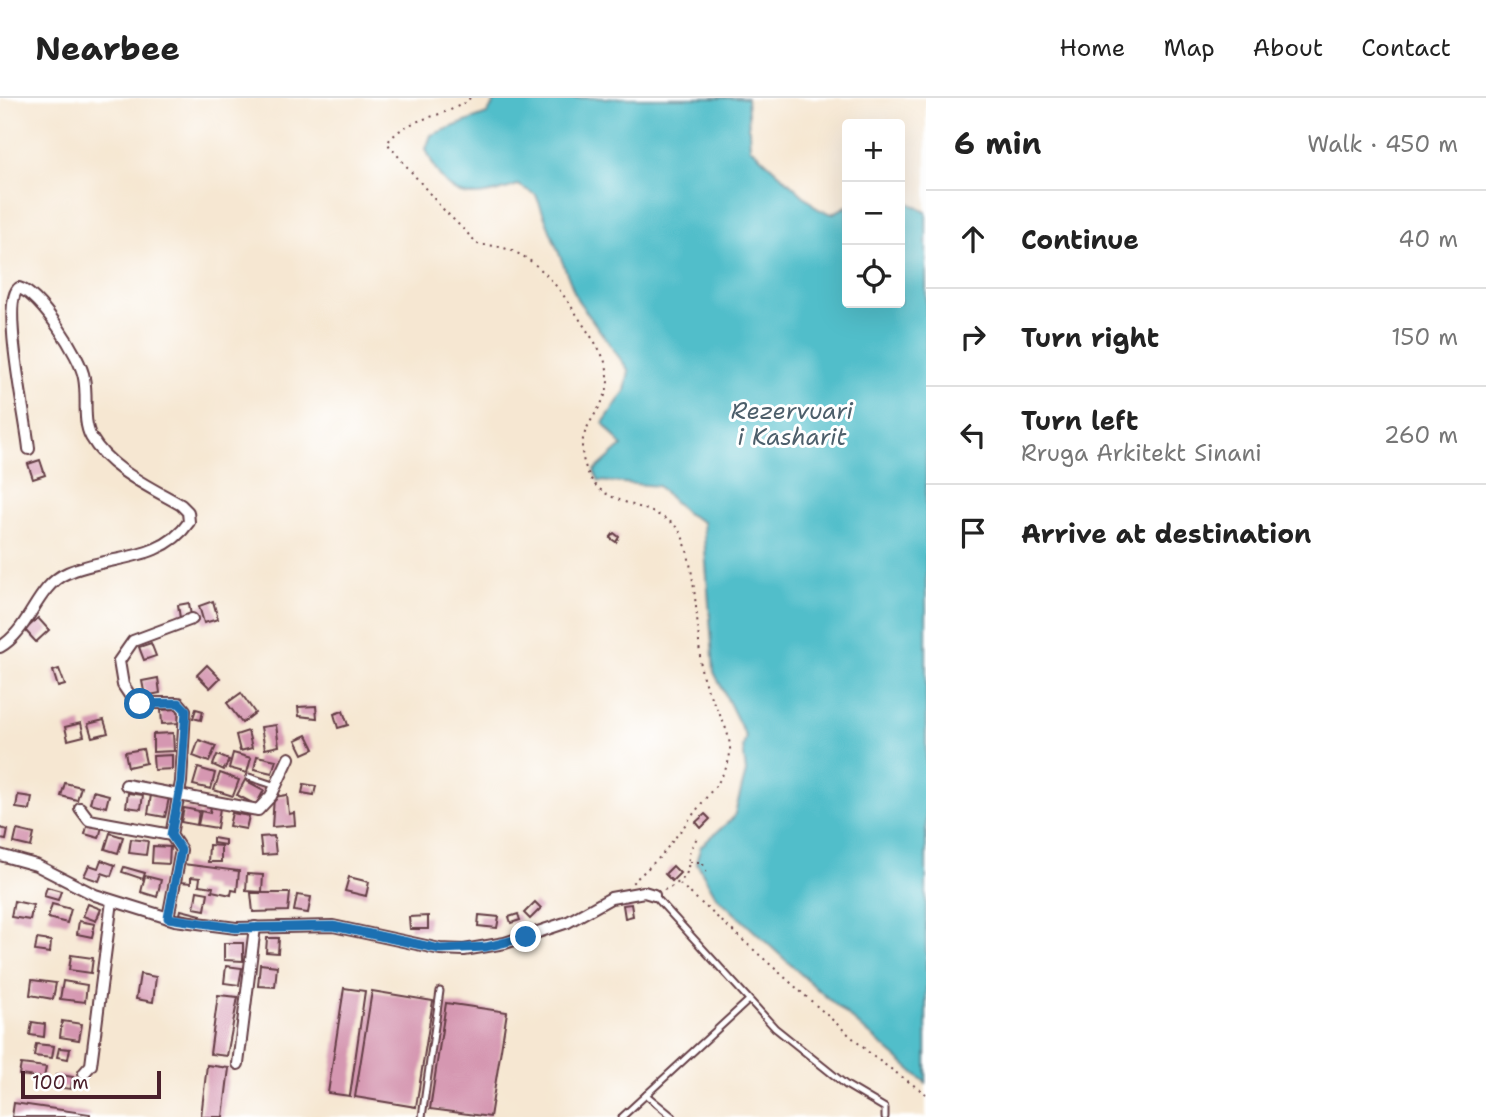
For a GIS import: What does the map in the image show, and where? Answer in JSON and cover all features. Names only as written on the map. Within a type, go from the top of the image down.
[{"type":"street","points":[[0,647],[16,637],[43,597],[66,573],[154,549],[189,523],[188,512],[181,505],[126,472],[92,438],[86,424],[87,396],[78,358],[36,300],[19,288],[12,296],[14,373],[21,391],[29,449]]},
{"type":"street","points":[[168,918],[181,850],[171,835],[179,793],[186,727],[184,705],[135,704],[123,685],[119,661],[125,649],[134,641],[192,619]]},
{"type":"street","points":[[126,785],[179,793],[251,810],[264,806],[277,786],[289,758]]},
{"type":"street","points":[[80,808],[89,820],[171,835]]},
{"type":"street","points":[[0,855],[36,865],[112,901],[168,918],[212,927],[333,926],[413,945],[464,950],[526,937],[568,922],[618,896],[644,892],[654,895]]},
{"type":"street","points":[[84,1073],[92,1065],[112,901]]},
{"type":"street","points":[[239,1064],[255,927]]},
{"type":"lane","points":[[249,777],[277,786]]},
{"type":"lane","points":[[654,895],[748,1001],[846,1085],[885,1108],[885,1117]]},
{"type":"lane","points":[[422,1117],[440,991]]},
{"type":"lane","points":[[622,1117],[748,1001]]},
{"type":"lane","points":[[646,1095],[673,1117]]},
{"type":"path","points":[[470,98],[455,109],[408,124],[387,143],[441,207],[479,245],[503,247],[524,257],[546,273],[563,293],[607,365],[606,393],[583,434],[584,458],[590,478],[603,493],[664,517],[683,537],[691,572],[702,670],[730,745],[729,761],[719,781],[661,856],[626,888]]},
{"type":"path","points":[[654,895],[680,884],[688,873],[692,845],[698,837]]},
{"type":"path","points":[[688,863],[702,862],[708,875]]},
{"type":"path","points":[[680,884],[874,1057],[926,1094]]},
{"type":"water","name":"Rezervuari i Kasharit","points":[[497,98],[747,98],[750,147],[818,209],[832,214],[842,209],[842,308],[905,308],[905,201],[926,212],[926,1083],[816,988],[716,896],[696,862],[701,846],[734,817],[746,772],[743,747],[746,737],[714,672],[703,522],[686,513],[658,486],[599,481],[594,471],[622,446],[603,423],[625,391],[629,371],[577,299],[536,195],[518,185],[485,194],[461,193],[442,179],[426,149],[431,135],[487,114]]},
{"type":"building","points":[[40,460],[45,475],[33,479],[28,464]]},
{"type":"building","points":[[614,533],[619,537],[616,542],[610,538]]},
{"type":"building","points":[[213,601],[218,619],[204,623],[199,606]]},
{"type":"building","points":[[189,603],[191,616],[180,618],[178,605]]},
{"type":"building","points":[[38,618],[49,630],[36,642],[25,630]]},
{"type":"building","points":[[151,643],[156,656],[144,660],[139,647]]},
{"type":"building","points":[[207,665],[220,678],[210,688],[197,675]]},
{"type":"building","points":[[59,669],[65,685],[58,687],[53,671]]},
{"type":"building","points":[[158,678],[160,693],[145,696],[142,681]]},
{"type":"building","points":[[241,693],[255,713],[242,723],[227,703]]},
{"type":"building","points":[[316,706],[317,718],[299,716],[298,707]]},
{"type":"building","points":[[178,709],[179,723],[162,724],[161,710]]},
{"type":"building","points":[[196,709],[203,711],[201,720],[193,718]]},
{"type":"building","points":[[343,711],[348,725],[338,728],[334,714]]},
{"type":"building","points":[[104,720],[108,733],[92,737],[88,724]]},
{"type":"building","points":[[81,723],[84,736],[68,740],[65,727]]},
{"type":"building","points":[[276,725],[279,746],[265,749],[261,727]]},
{"type":"building","points":[[248,731],[252,748],[240,751],[236,735]]},
{"type":"building","points":[[173,733],[174,751],[153,752],[153,734]]},
{"type":"building","points":[[307,735],[314,749],[303,754],[296,740]]},
{"type":"building","points":[[199,740],[216,746],[209,762],[193,756]]},
{"type":"building","points":[[143,749],[146,763],[128,767],[125,752]]},
{"type":"building","points":[[233,753],[251,758],[247,773],[229,768]]},
{"type":"building","points":[[172,755],[172,769],[154,770],[153,756]]},
{"type":"building","points":[[217,755],[229,760],[224,770],[213,765]]},
{"type":"building","points":[[257,756],[276,760],[272,773],[254,769]]},
{"type":"building","points":[[198,768],[215,773],[211,789],[193,785]]},
{"type":"building","points":[[220,773],[239,780],[233,796],[214,790]]},
{"type":"building","points":[[245,780],[264,790],[256,805],[237,795]]},
{"type":"building","points":[[65,783],[81,787],[77,800],[61,796]]},
{"type":"building","points":[[304,784],[316,786],[314,795],[302,793]]},
{"type":"building","points":[[93,791],[109,795],[106,807],[90,803]]},
{"type":"building","points":[[128,793],[143,795],[141,809],[126,807]]},
{"type":"building","points":[[18,795],[32,797],[30,810],[16,808]]},
{"type":"building","points":[[151,795],[169,798],[165,817],[148,814]]},
{"type":"building","points":[[287,795],[289,814],[294,813],[295,825],[272,827],[274,797]]},
{"type":"building","points":[[211,806],[220,808],[217,828],[198,825],[201,811],[210,813]]},
{"type":"building","points":[[184,808],[199,811],[197,825],[181,822]]},
{"type":"building","points":[[232,813],[249,816],[246,829],[229,826]]},
{"type":"building","points":[[705,814],[710,819],[701,828],[696,822]]},
{"type":"building","points":[[88,823],[102,827],[99,838],[85,834]]},
{"type":"building","points":[[0,828],[8,830],[6,840],[0,839]]},
{"type":"building","points":[[17,830],[34,834],[31,847],[14,843]]},
{"type":"building","points":[[110,833],[123,837],[118,853],[105,849]]},
{"type":"building","points":[[274,836],[276,854],[262,855],[260,837]]},
{"type":"building","points":[[213,838],[225,840],[225,845],[213,843]]},
{"type":"building","points":[[131,839],[148,841],[146,855],[129,853]]},
{"type":"building","points":[[209,845],[221,846],[221,862],[208,862]]},
{"type":"building","points":[[153,846],[170,847],[169,864],[152,863]]},
{"type":"building","points":[[101,860],[115,865],[111,876],[102,873],[99,881],[84,876],[89,865],[98,868]]},
{"type":"building","points":[[183,864],[239,871],[237,891],[232,890],[231,895],[212,891],[213,887],[199,885],[200,878],[191,877],[191,883],[181,882]]},
{"type":"building","points":[[673,866],[680,873],[672,881],[665,874]]},
{"type":"building","points":[[124,867],[145,873],[143,879],[122,872]]},
{"type":"building","points":[[247,874],[263,875],[262,892],[246,891]]},
{"type":"building","points":[[145,876],[161,880],[157,897],[141,892]]},
{"type":"building","points":[[349,877],[369,882],[366,896],[345,891]]},
{"type":"building","points":[[47,887],[61,891],[58,900],[44,896]]},
{"type":"building","points":[[197,891],[208,893],[205,910],[194,908]]},
{"type":"building","points":[[251,893],[290,893],[288,911],[253,912]]},
{"type":"building","points":[[297,895],[311,897],[308,913],[294,911]]},
{"type":"building","points":[[14,901],[33,905],[30,920],[11,917]]},
{"type":"building","points":[[535,902],[541,908],[530,919],[524,913]]},
{"type":"building","points":[[52,904],[71,909],[67,923],[48,918]]},
{"type":"building","points":[[88,904],[101,909],[96,921],[83,916]]},
{"type":"building","points":[[631,904],[633,916],[625,918],[623,905]]},
{"type":"building","points":[[181,910],[201,915],[200,918],[180,914]]},
{"type":"building","points":[[518,914],[520,920],[511,923],[509,917]]},
{"type":"building","points":[[479,915],[499,917],[497,928],[478,926]]},
{"type":"building","points":[[428,916],[428,929],[410,929],[409,917]]},
{"type":"building","points":[[79,921],[95,924],[92,937],[77,934]]},
{"type":"building","points":[[267,938],[279,938],[278,953],[266,952]]},
{"type":"building","points":[[37,939],[51,941],[50,953],[35,951]]},
{"type":"building","points":[[224,943],[243,943],[243,961],[224,960]]},
{"type":"building","points":[[71,955],[93,958],[91,973],[69,970]]},
{"type":"building","points":[[260,964],[277,966],[275,987],[258,986]]},
{"type":"building","points":[[226,966],[242,968],[239,985],[224,983]]},
{"type":"building","points":[[140,974],[156,977],[153,1002],[136,999]]},
{"type":"building","points":[[32,980],[56,983],[53,999],[30,995]]},
{"type":"building","points":[[63,981],[87,985],[85,1002],[60,999]]},
{"type":"building","points":[[344,988],[365,991],[350,1096],[328,1093]]},
{"type":"building","points":[[372,991],[433,1001],[416,1107],[355,1097]]},
{"type":"building","points":[[218,995],[238,997],[227,1056],[210,1054]]},
{"type":"building","points":[[446,1003],[507,1012],[490,1117],[430,1109]]},
{"type":"building","points":[[62,1021],[82,1024],[79,1040],[60,1037]]},
{"type":"building","points":[[32,1022],[45,1024],[44,1037],[30,1035]]},
{"type":"building","points":[[36,1044],[54,1046],[52,1058],[34,1056]]},
{"type":"building","points":[[59,1048],[70,1049],[68,1059],[57,1057]]},
{"type":"building","points":[[21,1064],[46,1067],[44,1078],[19,1075]]},
{"type":"building","points":[[207,1065],[229,1068],[223,1117],[201,1117]]},
{"type":"building","points":[[56,1074],[73,1077],[71,1089],[54,1087]]},
{"type":"building","points":[[14,1103],[90,1114],[90,1117],[12,1117]]},
{"type":"route","points":[[140,704],[179,703],[184,705],[186,710],[181,782],[171,835],[181,850],[168,918],[212,927],[333,926],[440,949],[486,947],[526,937]]}]
